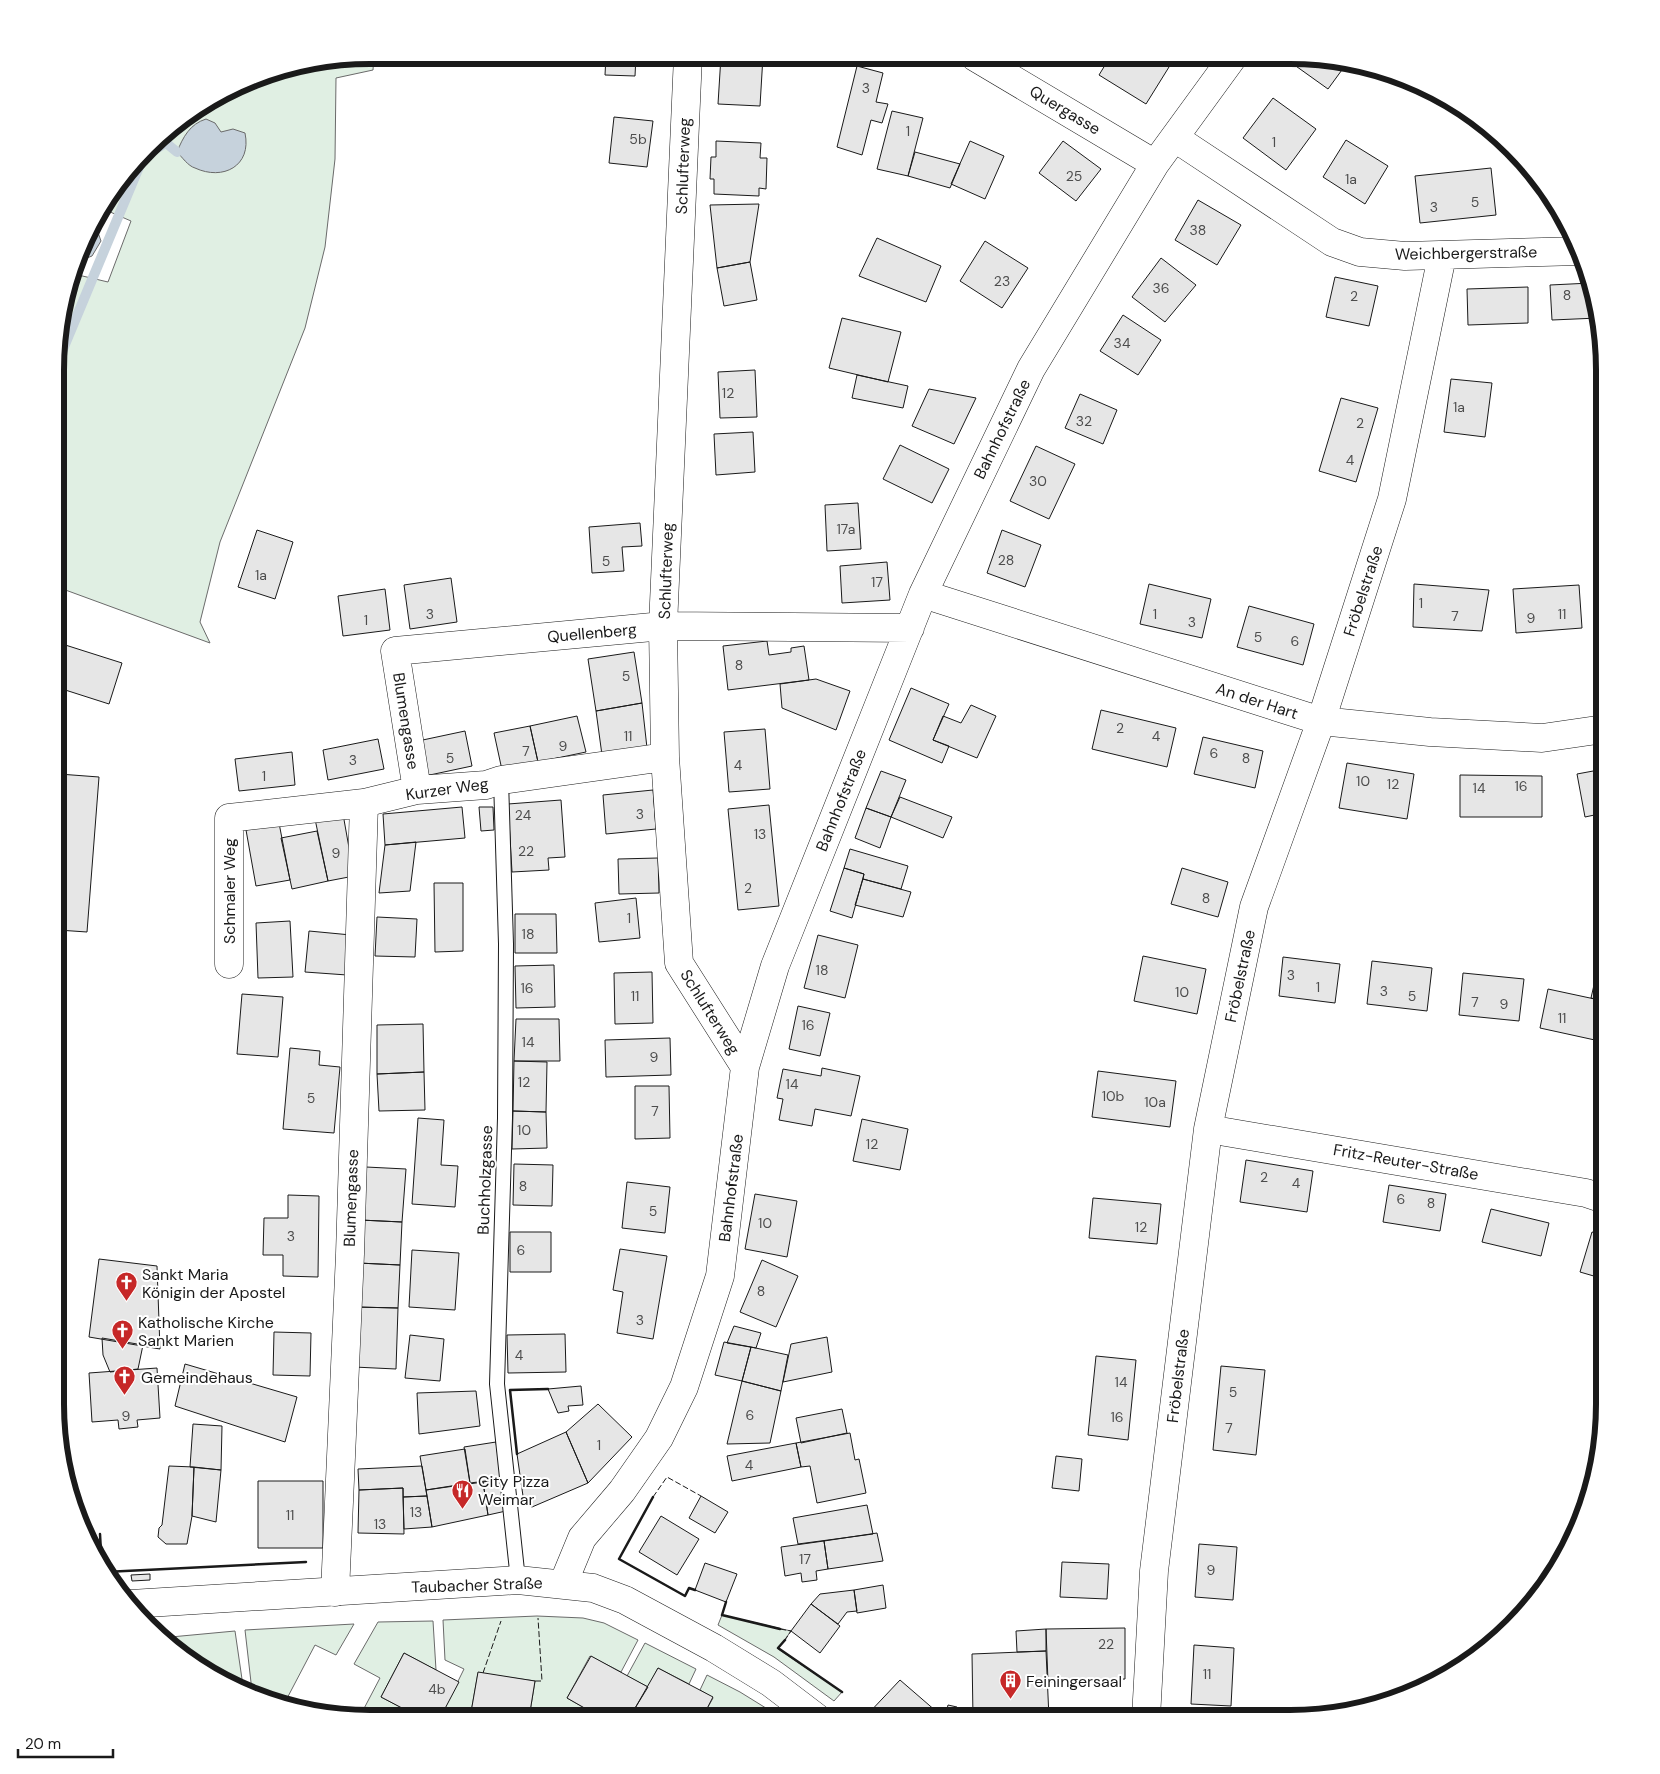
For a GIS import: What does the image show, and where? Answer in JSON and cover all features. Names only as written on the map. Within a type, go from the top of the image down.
[{"type":"street","name":"Schlufterweg","points":[[688,64],[663,626],[665,757],[679,963],[745,1067]]},
{"type":"street","name":"Quergasse","points":[[987,64],[1155,164]]},
{"type":"street","name":"Bahnhofstraße","points":[[564,1584],[582,1538],[622,1491],[659,1438],[684,1387],[720,1276],[745,1067],[775,966],[923,594],[1031,368],[1155,164],[1228,64]]},
{"type":"street","name":"Weichbergerstraße","points":[[1175,138],[1332,242],[1360,252],[1442,256],[1572,251]]},
{"type":"street","name":"Fröbelstraße","points":[[1146,1710],[1154,1571],[1208,1129],[1254,907],[1321,721],[1392,499],[1442,256]]},
{"type":"street","name":"An der Hart","points":[[923,594],[1321,721],[1430,732],[1542,738],[1596,730]]},
{"type":"street","name":"Quellenberg","points":[[395,651],[663,626],[910,628]]},
{"type":"street","name":"Blumengasse","points":[[395,651],[417,790]]},
{"type":"street","name":"Kurzer Weg","points":[[229,818],[364,803],[417,790],[486,785],[501,780],[665,757]]},
{"type":"street","name":"Blumengasse","points":[[335,1592],[350,1244],[364,803]]},
{"type":"street","name":"Schmaler Weg","points":[[229,818],[229,964]]},
{"type":"street","name":"Fritz-Reuter-Straße","points":[[1208,1129],[1586,1193],[1596,1196]]},
{"type":"street","name":"Taubacher Straße","points":[[138,1604],[518,1580],[592,1588],[649,1612],[771,1683],[806,1710]]},
{"type":"lane","name":"Buchholzgasse","points":[[501,780],[506,944],[505,1108],[497,1384],[518,1580]]},
{"type":"green space","points":[[373,64],[373,70],[336,78],[335,159],[325,247],[305,328],[220,542],[200,622],[210,643],[64,589],[64,350],[66,330],[79,275],[108,282],[131,221],[108,211],[115,200],[140,168],[168,140],[200,115],[235,95],[291,74],[330,66]]},
{"type":"green space","points":[[722,1615],[791,1631],[778,1649],[842,1692],[834,1701],[774,1657],[718,1625]]},
{"type":"green space","points":[[537,1616],[583,1618],[604,1623],[638,1640],[621,1672],[590,1656],[567,1698],[588,1710],[530,1710],[535,1681],[478,1673],[471,1710],[444,1710],[464,1669],[445,1660],[443,1620]]},
{"type":"green space","points":[[433,1621],[436,1670],[404,1653],[381,1697],[406,1710],[363,1710],[380,1678],[354,1664],[378,1622]]},
{"type":"green space","points":[[354,1624],[336,1655],[315,1645],[287,1699],[251,1686],[245,1630]]},
{"type":"green space","points":[[235,1631],[242,1682],[200,1659],[172,1637]]},
{"type":"green space","points":[[645,1643],[696,1669],[689,1684],[658,1668],[648,1687],[627,1676]]},
{"type":"green space","points":[[707,1675],[769,1710],[706,1710],[713,1698],[700,1690]]},
{"type":"shaded area","points":[[206,119],[215,123],[221,132],[233,129],[245,133],[246,145],[244,154],[240,162],[233,168],[216,173],[205,172],[190,165],[177,152],[191,128]]},
{"type":"shaded area","points":[[97,231],[101,241],[92,256],[85,259]]},
{"type":"building","points":[[606,64],[636,64],[635,76],[605,75]]},
{"type":"building","points":[[720,64],[763,64],[760,106],[718,104]]},
{"type":"building","points":[[1106,64],[1164,64],[1169,67],[1146,104],[1099,75]]},
{"type":"building","points":[[1293,64],[1310,64],[1343,69],[1328,89]]},
{"type":"building","points":[[857,66],[883,73],[876,102],[888,104],[882,123],[871,120],[862,155],[837,147]]},
{"type":"building","points":[[1273,98],[1316,129],[1286,170],[1243,138]]},
{"type":"building","points":[[892,111],[923,118],[908,176],[877,169]]},
{"type":"building","points":[[614,117],[653,121],[647,167],[609,163]]},
{"type":"building","points":[[1346,140],[1388,166],[1365,204],[1323,177]]},
{"type":"building","points":[[716,141],[761,143],[760,158],[767,158],[766,189],[759,188],[759,196],[714,194],[714,179],[710,179],[711,157],[716,157]]},
{"type":"building","points":[[970,141],[1004,156],[985,199],[951,184]]},
{"type":"building","points":[[1063,141],[1101,169],[1076,201],[1039,173]]},
{"type":"building","points":[[915,152],[960,164],[950,188],[908,176]]},
{"type":"building","points":[[1491,168],[1496,215],[1420,223],[1415,176]]},
{"type":"building","points":[[1198,200],[1241,225],[1217,265],[1175,240]]},
{"type":"building","points":[[759,204],[750,262],[717,268],[710,205]]},
{"type":"building","points":[[877,238],[941,266],[926,302],[859,276]]},
{"type":"building","points":[[985,241],[1028,268],[1002,308],[960,281]]},
{"type":"building","points":[[1161,258],[1196,285],[1165,322],[1132,297]]},
{"type":"building","points":[[750,262],[757,300],[724,306],[717,268]]},
{"type":"building","points":[[1335,277],[1378,286],[1369,326],[1326,317]]},
{"type":"building","points":[[1584,283],[1592,318],[1552,320],[1550,285]]},
{"type":"building","points":[[1528,287],[1528,323],[1468,325],[1467,289]]},
{"type":"building","points":[[1123,315],[1161,340],[1138,375],[1100,351]]},
{"type":"building","points":[[842,318],[901,332],[888,382],[829,368]]},
{"type":"building","points":[[1594,333],[1596,350],[1595,366]]},
{"type":"building","points":[[755,370],[757,417],[720,418],[718,372]]},
{"type":"building","points":[[857,375],[908,386],[903,408],[852,398]]},
{"type":"building","points":[[1451,379],[1492,383],[1485,437],[1444,432]]},
{"type":"building","points":[[929,389],[976,398],[954,444],[912,426]]},
{"type":"building","points":[[1080,394],[1117,410],[1103,444],[1065,428]]},
{"type":"building","points":[[1341,398],[1378,408],[1356,482],[1319,471]]},
{"type":"building","points":[[753,432],[755,472],[716,475],[714,434]]},
{"type":"building","points":[[900,445],[949,469],[932,503],[883,479]]},
{"type":"building","points":[[1036,446],[1075,464],[1049,519],[1010,501]]},
{"type":"building","points":[[858,503],[861,549],[827,551],[825,505]]},
{"type":"building","points":[[640,523],[642,546],[622,547],[624,571],[592,573],[589,527]]},
{"type":"building","points":[[257,530],[293,542],[275,599],[238,587]]},
{"type":"building","points":[[1002,530],[1041,545],[1025,587],[987,573]]},
{"type":"building","points":[[887,562],[890,600],[842,603],[840,566]]},
{"type":"building","points":[[451,578],[457,622],[410,629],[404,585]]},
{"type":"building","points":[[1149,584],[1211,599],[1202,638],[1140,624]]},
{"type":"building","points":[[1414,584],[1489,590],[1482,631],[1413,627]]},
{"type":"building","points":[[1579,585],[1582,628],[1516,633],[1513,589]]},
{"type":"building","points":[[385,589],[390,630],[343,636],[338,596]]},
{"type":"building","points":[[1249,606],[1314,624],[1303,665],[1237,647]]},
{"type":"building","points":[[767,641],[769,655],[791,652],[791,648],[804,646],[809,680],[728,690],[723,646]]},
{"type":"building","points":[[64,645],[122,663],[109,704],[64,690]]},
{"type":"building","points":[[634,652],[642,703],[596,711],[588,659]]},
{"type":"building","points":[[816,679],[850,691],[836,730],[782,708],[780,684]]},
{"type":"building","points":[[911,688],[949,704],[933,740],[949,746],[942,763],[889,740]]},
{"type":"building","points":[[642,703],[647,748],[602,755],[596,711]]},
{"type":"building","points":[[971,705],[996,716],[977,758],[933,740],[943,716],[961,723]]},
{"type":"building","points":[[1101,710],[1176,728],[1167,767],[1092,749]]},
{"type":"building","points":[[577,716],[586,752],[538,762],[530,726]]},
{"type":"building","points":[[530,726],[538,762],[502,770],[494,733]]},
{"type":"building","points":[[765,729],[770,789],[729,792],[724,732]]},
{"type":"building","points":[[465,731],[472,766],[425,776],[418,741]]},
{"type":"building","points":[[1203,737],[1263,751],[1255,788],[1194,774]]},
{"type":"building","points":[[378,739],[384,769],[328,780],[323,750]]},
{"type":"building","points":[[292,752],[295,785],[239,791],[235,759]]},
{"type":"building","points":[[1347,763],[1414,774],[1407,819],[1339,808]]},
{"type":"building","points":[[1596,770],[1596,815],[1585,817],[1577,774]]},
{"type":"building","points":[[881,771],[906,780],[891,817],[866,808]]},
{"type":"building","points":[[64,774],[99,777],[87,932],[64,930]]},
{"type":"building","points":[[1460,775],[1542,776],[1542,817],[1460,817]]},
{"type":"building","points":[[653,790],[656,829],[606,834],[603,795]]},
{"type":"building","points":[[900,797],[952,817],[943,838],[891,817]]},
{"type":"building","points":[[561,800],[565,857],[548,858],[549,870],[512,872],[508,804]]},
{"type":"building","points":[[769,805],[779,906],[738,910],[728,809]]},
{"type":"building","points":[[462,807],[465,838],[385,845],[383,814]]},
{"type":"building","points":[[479,807],[493,807],[494,830],[481,831]]},
{"type":"building","points":[[866,808],[891,817],[880,848],[855,838]]},
{"type":"building","points":[[343,814],[354,876],[328,881],[315,819]]},
{"type":"building","points":[[279,823],[290,880],[256,886],[246,830]]},
{"type":"building","points":[[317,831],[328,881],[292,889],[281,838]]},
{"type":"building","points":[[416,842],[410,891],[379,893],[385,845]]},
{"type":"building","points":[[850,849],[908,866],[901,889],[863,879],[864,874],[844,868]]},
{"type":"building","points":[[658,858],[659,893],[619,894],[618,859]]},
{"type":"building","points":[[844,868],[864,874],[852,918],[830,911]]},
{"type":"building","points":[[1182,868],[1228,882],[1218,917],[1171,904]]},
{"type":"building","points":[[863,879],[911,892],[903,917],[855,905]]},
{"type":"building","points":[[434,883],[463,883],[463,951],[435,952]]},
{"type":"building","points":[[636,898],[640,938],[599,942],[595,903]]},
{"type":"building","points":[[515,914],[556,914],[557,953],[515,953]]},
{"type":"building","points":[[377,917],[417,919],[415,957],[375,956]]},
{"type":"building","points":[[290,921],[293,977],[258,978],[256,923]]},
{"type":"building","points":[[309,931],[351,935],[347,975],[305,972]]},
{"type":"building","points":[[818,935],[858,945],[845,998],[804,988]]},
{"type":"building","points":[[1143,956],[1206,969],[1197,1014],[1134,1001]]},
{"type":"building","points":[[1283,957],[1340,964],[1335,1003],[1279,996]]},
{"type":"building","points":[[1372,961],[1432,968],[1427,1011],[1367,1004]]},
{"type":"building","points":[[554,965],[555,1007],[516,1008],[515,966]]},
{"type":"building","points":[[652,972],[653,1023],[615,1024],[614,973]]},
{"type":"building","points":[[1463,973],[1524,979],[1519,1021],[1459,1015]]},
{"type":"building","points":[[1596,976],[1596,999],[1591,998]]},
{"type":"building","points":[[1548,989],[1596,999],[1596,1040],[1540,1028]]},
{"type":"building","points":[[242,994],[283,997],[278,1057],[237,1054]]},
{"type":"building","points":[[798,1006],[830,1013],[820,1056],[789,1049]]},
{"type":"building","points":[[516,1019],[559,1019],[560,1061],[514,1061]]},
{"type":"building","points":[[423,1024],[424,1072],[377,1074],[377,1025]]},
{"type":"building","points":[[670,1038],[671,1075],[606,1077],[605,1040]]},
{"type":"building","points":[[290,1048],[320,1051],[319,1065],[340,1067],[334,1133],[283,1129]]},
{"type":"building","points":[[514,1061],[547,1062],[546,1112],[513,1111]]},
{"type":"building","points":[[822,1068],[860,1076],[851,1116],[815,1109],[812,1126],[779,1120],[783,1099],[777,1098],[783,1069],[821,1076]]},
{"type":"building","points":[[1098,1071],[1176,1081],[1170,1127],[1092,1117]]},
{"type":"building","points":[[424,1072],[425,1110],[379,1111],[377,1074]]},
{"type":"building","points":[[635,1086],[669,1086],[670,1138],[635,1139]]},
{"type":"building","points":[[513,1111],[546,1112],[547,1148],[512,1149]]},
{"type":"building","points":[[418,1118],[444,1120],[441,1165],[458,1166],[455,1207],[412,1204]]},
{"type":"building","points":[[862,1119],[908,1129],[900,1170],[853,1161]]},
{"type":"building","points":[[1246,1160],[1313,1171],[1307,1212],[1240,1202]]},
{"type":"building","points":[[514,1164],[553,1165],[552,1206],[513,1205]]},
{"type":"building","points":[[366,1167],[406,1169],[402,1222],[360,1220]]},
{"type":"building","points":[[627,1182],[670,1187],[665,1233],[622,1228]]},
{"type":"building","points":[[1389,1185],[1446,1194],[1440,1231],[1383,1222]]},
{"type":"building","points":[[755,1194],[797,1201],[787,1257],[745,1249]]},
{"type":"building","points":[[288,1195],[319,1196],[318,1277],[283,1276],[283,1255],[263,1255],[264,1218],[288,1218]]},
{"type":"building","points":[[1093,1198],[1161,1204],[1157,1244],[1089,1238]]},
{"type":"building","points":[[1491,1209],[1549,1223],[1541,1256],[1482,1242]]},
{"type":"building","points":[[360,1220],[402,1222],[400,1265],[358,1263]]},
{"type":"building","points":[[510,1232],[551,1232],[551,1272],[510,1272]]},
{"type":"building","points":[[1592,1232],[1596,1233],[1596,1277],[1580,1272]]},
{"type":"building","points":[[620,1249],[667,1256],[653,1339],[617,1333],[623,1292],[613,1290]]},
{"type":"building","points":[[412,1250],[459,1253],[455,1310],[409,1307]]},
{"type":"building","name":"Sankt Maria Königin der Apostel","points":[[99,1259],[157,1266],[160,1349],[89,1337]]},
{"type":"building","points":[[762,1260],[798,1276],[776,1327],[740,1312]]},
{"type":"building","points":[[358,1263],[400,1265],[398,1308],[356,1307]]},
{"type":"building","points":[[356,1307],[398,1308],[396,1369],[354,1367]]},
{"type":"building","points":[[734,1326],[761,1333],[756,1348],[727,1343]]},
{"type":"building","points":[[274,1332],[311,1333],[310,1376],[273,1375]]},
{"type":"building","points":[[565,1334],[566,1372],[508,1373],[507,1335]]},
{"type":"building","points":[[410,1335],[444,1339],[440,1381],[405,1378]]},
{"type":"building","points":[[827,1337],[832,1372],[783,1382],[791,1344]]},
{"type":"building","name":"Katholische Kirche Sankt Marien","points":[[102,1338],[143,1345],[138,1369],[110,1372],[103,1355]]},
{"type":"building","points":[[724,1342],[751,1347],[742,1381],[715,1375]]},
{"type":"building","points":[[751,1347],[788,1355],[781,1391],[742,1381]]},
{"type":"building","points":[[1096,1356],[1136,1360],[1128,1440],[1088,1435]]},
{"type":"building","points":[[185,1364],[297,1397],[285,1442],[175,1406]]},
{"type":"building","points":[[1221,1366],[1265,1370],[1256,1455],[1213,1450]]},
{"type":"building","name":"Gemeindehaus","points":[[157,1368],[160,1418],[137,1420],[138,1427],[119,1429],[118,1420],[92,1422],[89,1373]]},
{"type":"building","points":[[742,1381],[781,1391],[770,1443],[727,1444]]},
{"type":"building","points":[[581,1386],[583,1405],[568,1406],[569,1411],[558,1413],[548,1389]]},
{"type":"building","points":[[476,1391],[480,1426],[419,1434],[417,1393]]},
{"type":"building","points":[[598,1404],[632,1437],[588,1483],[566,1432]]},
{"type":"building","points":[[842,1409],[847,1433],[801,1443],[796,1418]]},
{"type":"building","points":[[193,1424],[222,1426],[221,1470],[190,1467]]},
{"type":"building","points":[[566,1432],[588,1483],[532,1507],[524,1503],[517,1454]]},
{"type":"building","points":[[850,1433],[855,1460],[859,1459],[866,1493],[817,1503],[810,1466],[801,1467],[796,1443]]},
{"type":"building","points":[[496,1442],[501,1479],[470,1483],[464,1447]]},
{"type":"building","points":[[796,1443],[801,1467],[732,1481],[727,1456]]},
{"type":"building","points":[[465,1449],[470,1483],[426,1490],[420,1456]]},
{"type":"building","points":[[1056,1456],[1082,1459],[1079,1491],[1052,1488]]},
{"type":"building","points":[[169,1466],[194,1467],[192,1516],[187,1544],[166,1544],[158,1537],[159,1528],[162,1525]]},
{"type":"building","points":[[422,1466],[427,1496],[403,1497],[403,1488],[359,1490],[358,1469]]},
{"type":"building","points":[[194,1467],[221,1470],[216,1522],[192,1516]]},
{"type":"building","points":[[501,1479],[506,1511],[488,1515],[483,1482]]},
{"type":"building","points":[[258,1481],[323,1481],[323,1548],[258,1548]]},
{"type":"building","points":[[483,1482],[488,1515],[432,1527],[426,1490]]},
{"type":"building","points":[[403,1488],[404,1534],[358,1533],[359,1490]]},
{"type":"building","points":[[427,1496],[432,1527],[404,1529],[403,1497]]},
{"type":"building","points":[[701,1496],[728,1512],[715,1533],[689,1518]]},
{"type":"building","points":[[867,1505],[873,1534],[798,1544],[793,1518]]},
{"type":"building","points":[[661,1516],[699,1539],[677,1575],[639,1552]]},
{"type":"building","points":[[877,1533],[883,1561],[828,1569],[824,1541]]},
{"type":"building","points":[[824,1541],[828,1569],[816,1571],[817,1580],[802,1582],[801,1573],[785,1576],[781,1547]]},
{"type":"building","points":[[1199,1544],[1237,1547],[1233,1600],[1195,1597]]},
{"type":"building","points":[[1062,1562],[1109,1564],[1107,1599],[1060,1597]]},
{"type":"building","points":[[705,1563],[737,1574],[726,1602],[695,1590]]},
{"type":"building","points":[[150,1574],[150,1580],[132,1581],[131,1575]]},
{"type":"building","points":[[883,1585],[886,1608],[857,1613],[854,1590]]},
{"type":"building","points":[[854,1590],[857,1611],[847,1612],[838,1624],[811,1604],[820,1594]]},
{"type":"building","points":[[811,1604],[840,1626],[820,1653],[791,1631]]},
{"type":"building","points":[[1125,1628],[1125,1679],[1048,1682],[1046,1629]]},
{"type":"building","points":[[1046,1629],[1046,1651],[1017,1652],[1016,1631]]},
{"type":"building","points":[[1194,1645],[1234,1648],[1231,1706],[1191,1704]]},
{"type":"building","name":"Feiningersaal","points":[[1046,1651],[1049,1710],[973,1710],[972,1654]]},
{"type":"building","points":[[404,1653],[459,1682],[444,1710],[406,1710],[381,1697]]},
{"type":"building","points":[[591,1656],[648,1687],[634,1710],[588,1710],[567,1698]]},
{"type":"building","points":[[658,1668],[713,1697],[706,1710],[634,1710]]},
{"type":"building","points":[[478,1672],[535,1681],[530,1710],[471,1710]]},
{"type":"building","points":[[900,1680],[935,1710],[872,1710]]},
{"type":"building","points":[[948,1705],[957,1707],[957,1710],[947,1710]]},
{"type":"waterway","points":[[164,144],[166,143],[177,152]]},
{"type":"waterway","points":[[64,346],[137,172]]},
{"type":"fence","points":[[653,1497],[667,1477],[701,1496]]},
{"type":"fence","points":[[535,1681],[542,1681],[538,1618]]},
{"type":"fence","points":[[483,1673],[501,1621]]},
{"type":"fence","points":[[780,1629],[791,1631],[785,1640]]},
{"type":"wall","points":[[517,1454],[510,1390],[548,1389]]},
{"type":"wall","points":[[653,1497],[619,1559],[685,1596],[689,1588],[695,1590]]},
{"type":"wall","points":[[100,1534],[101,1550]]},
{"type":"wall","points":[[114,1572],[306,1562]]},
{"type":"wall","points":[[726,1602],[722,1615],[780,1629]]},
{"type":"wall","points":[[785,1640],[778,1648],[842,1692]]},
{"type":"place","name":"Sankt Maria Königin der Apostel","points":[[126,1302]]},
{"type":"place","name":"Katholische Kirche Sankt Marien","points":[[122,1350]]},
{"type":"place","name":"Gemeindehaus","points":[[125,1396]]},
{"type":"place","name":"City Pizza Weimar","points":[[462,1509]]},
{"type":"place","name":"Feiningersaal","points":[[1010,1700]]}]
